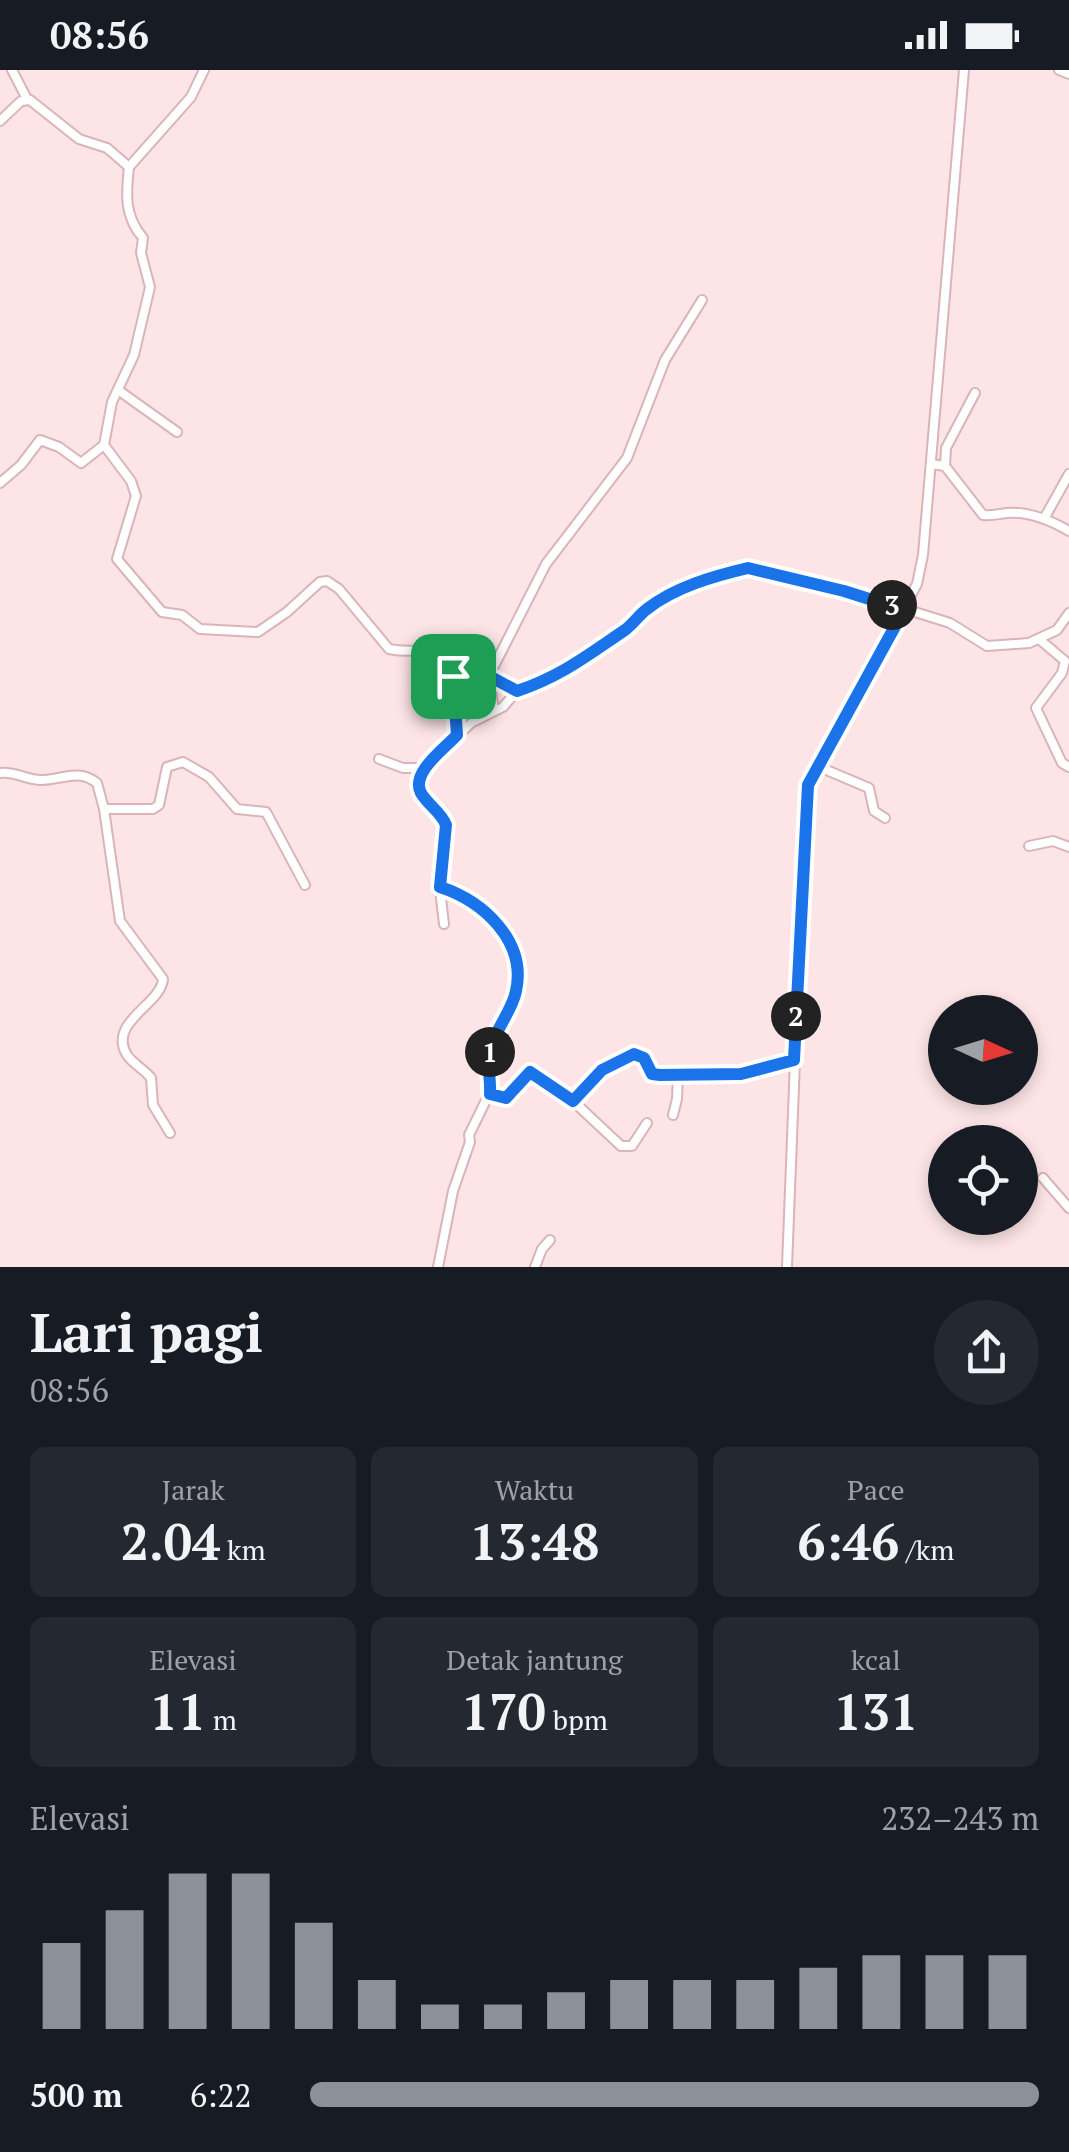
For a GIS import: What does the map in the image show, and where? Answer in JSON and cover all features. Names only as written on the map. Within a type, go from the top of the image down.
[{"type":"street","points":[[12,70],[27,99],[79,139],[107,148],[129,167]]},
{"type":"street","points":[[0,483],[21,465],[40,440],[59,447],[81,464],[104,445],[112,402],[134,354],[150,287],[142,257],[143,238],[128,210],[129,167],[191,97],[204,70]]},
{"type":"street","points":[[788,1267],[805,803],[808,785],[917,584],[932,464],[964,70]]},
{"type":"street","points":[[1059,70],[1069,74]]},
{"type":"street","points":[[0,121],[27,99]]},
{"type":"street","points":[[494,711],[489,676],[546,564],[627,458],[672,344],[702,300]]},
{"type":"street","points":[[118,390],[177,432]]},
{"type":"street","points":[[975,393],[946,448],[945,466],[982,515],[1045,517],[1069,531]]},
{"type":"street","points":[[104,445],[136,496],[118,559],[162,612],[182,615],[200,629],[258,632],[320,582],[327,581],[339,590],[384,646],[396,651],[426,648],[434,652],[453,676],[457,735]]},
{"type":"street","points":[[932,464],[945,466]]},
{"type":"street","points":[[1045,517],[1069,474]]},
{"type":"street","points":[[444,924],[440,887],[447,828],[444,818],[420,790],[425,768],[471,723],[506,704],[517,691],[562,674],[627,628],[648,608],[704,580],[760,570],[950,623],[988,646],[1039,639],[1058,630],[1069,613]]},
{"type":"street","points":[[1039,639],[1065,661],[1062,672],[1038,701],[1036,712],[1062,764],[1069,766]]},
{"type":"street","points":[[453,676],[489,676],[517,691]]},
{"type":"street","points":[[378,759],[404,768],[425,768]]},
{"type":"street","points":[[104,809],[158,808],[167,767],[183,762],[209,777],[237,809],[266,812],[305,885]]},
{"type":"street","points":[[818,766],[869,788],[874,811],[885,818]]},
{"type":"street","points":[[0,773],[18,773],[38,780],[83,775],[97,783],[120,921],[164,979],[160,992],[130,1022],[123,1045],[128,1056],[151,1078],[152,1104],[170,1133]]},
{"type":"street","points":[[1030,846],[1053,842],[1069,847]]},
{"type":"street","points":[[438,1267],[469,1134],[490,1094],[491,1047],[515,996],[517,972],[507,938],[492,917],[465,897],[440,887]]},
{"type":"street","points":[[573,1101],[602,1070],[634,1054],[644,1058],[655,1075],[741,1074],[794,1060]]},
{"type":"street","points":[[490,1094],[506,1098],[530,1072],[573,1101],[621,1146],[632,1146],[647,1123]]},
{"type":"street","points":[[672,1115],[678,1074]]},
{"type":"street","points":[[1043,1178],[1069,1208]]},
{"type":"street","points":[[535,1267],[550,1240]]},
{"type":"route","points":[[748,568],[904,610],[808,785],[794,1060],[741,1074],[688,1072],[670,1076],[652,1074],[638,1053],[602,1070],[573,1101],[530,1072],[524,1074],[506,1098],[490,1094],[491,1047],[512,1005],[518,986],[517,972],[502,928],[485,910],[440,887],[446,825],[418,784],[425,768],[457,735],[453,676],[489,676],[517,691],[540,684],[582,661],[648,608],[704,580],[748,568]]}]
